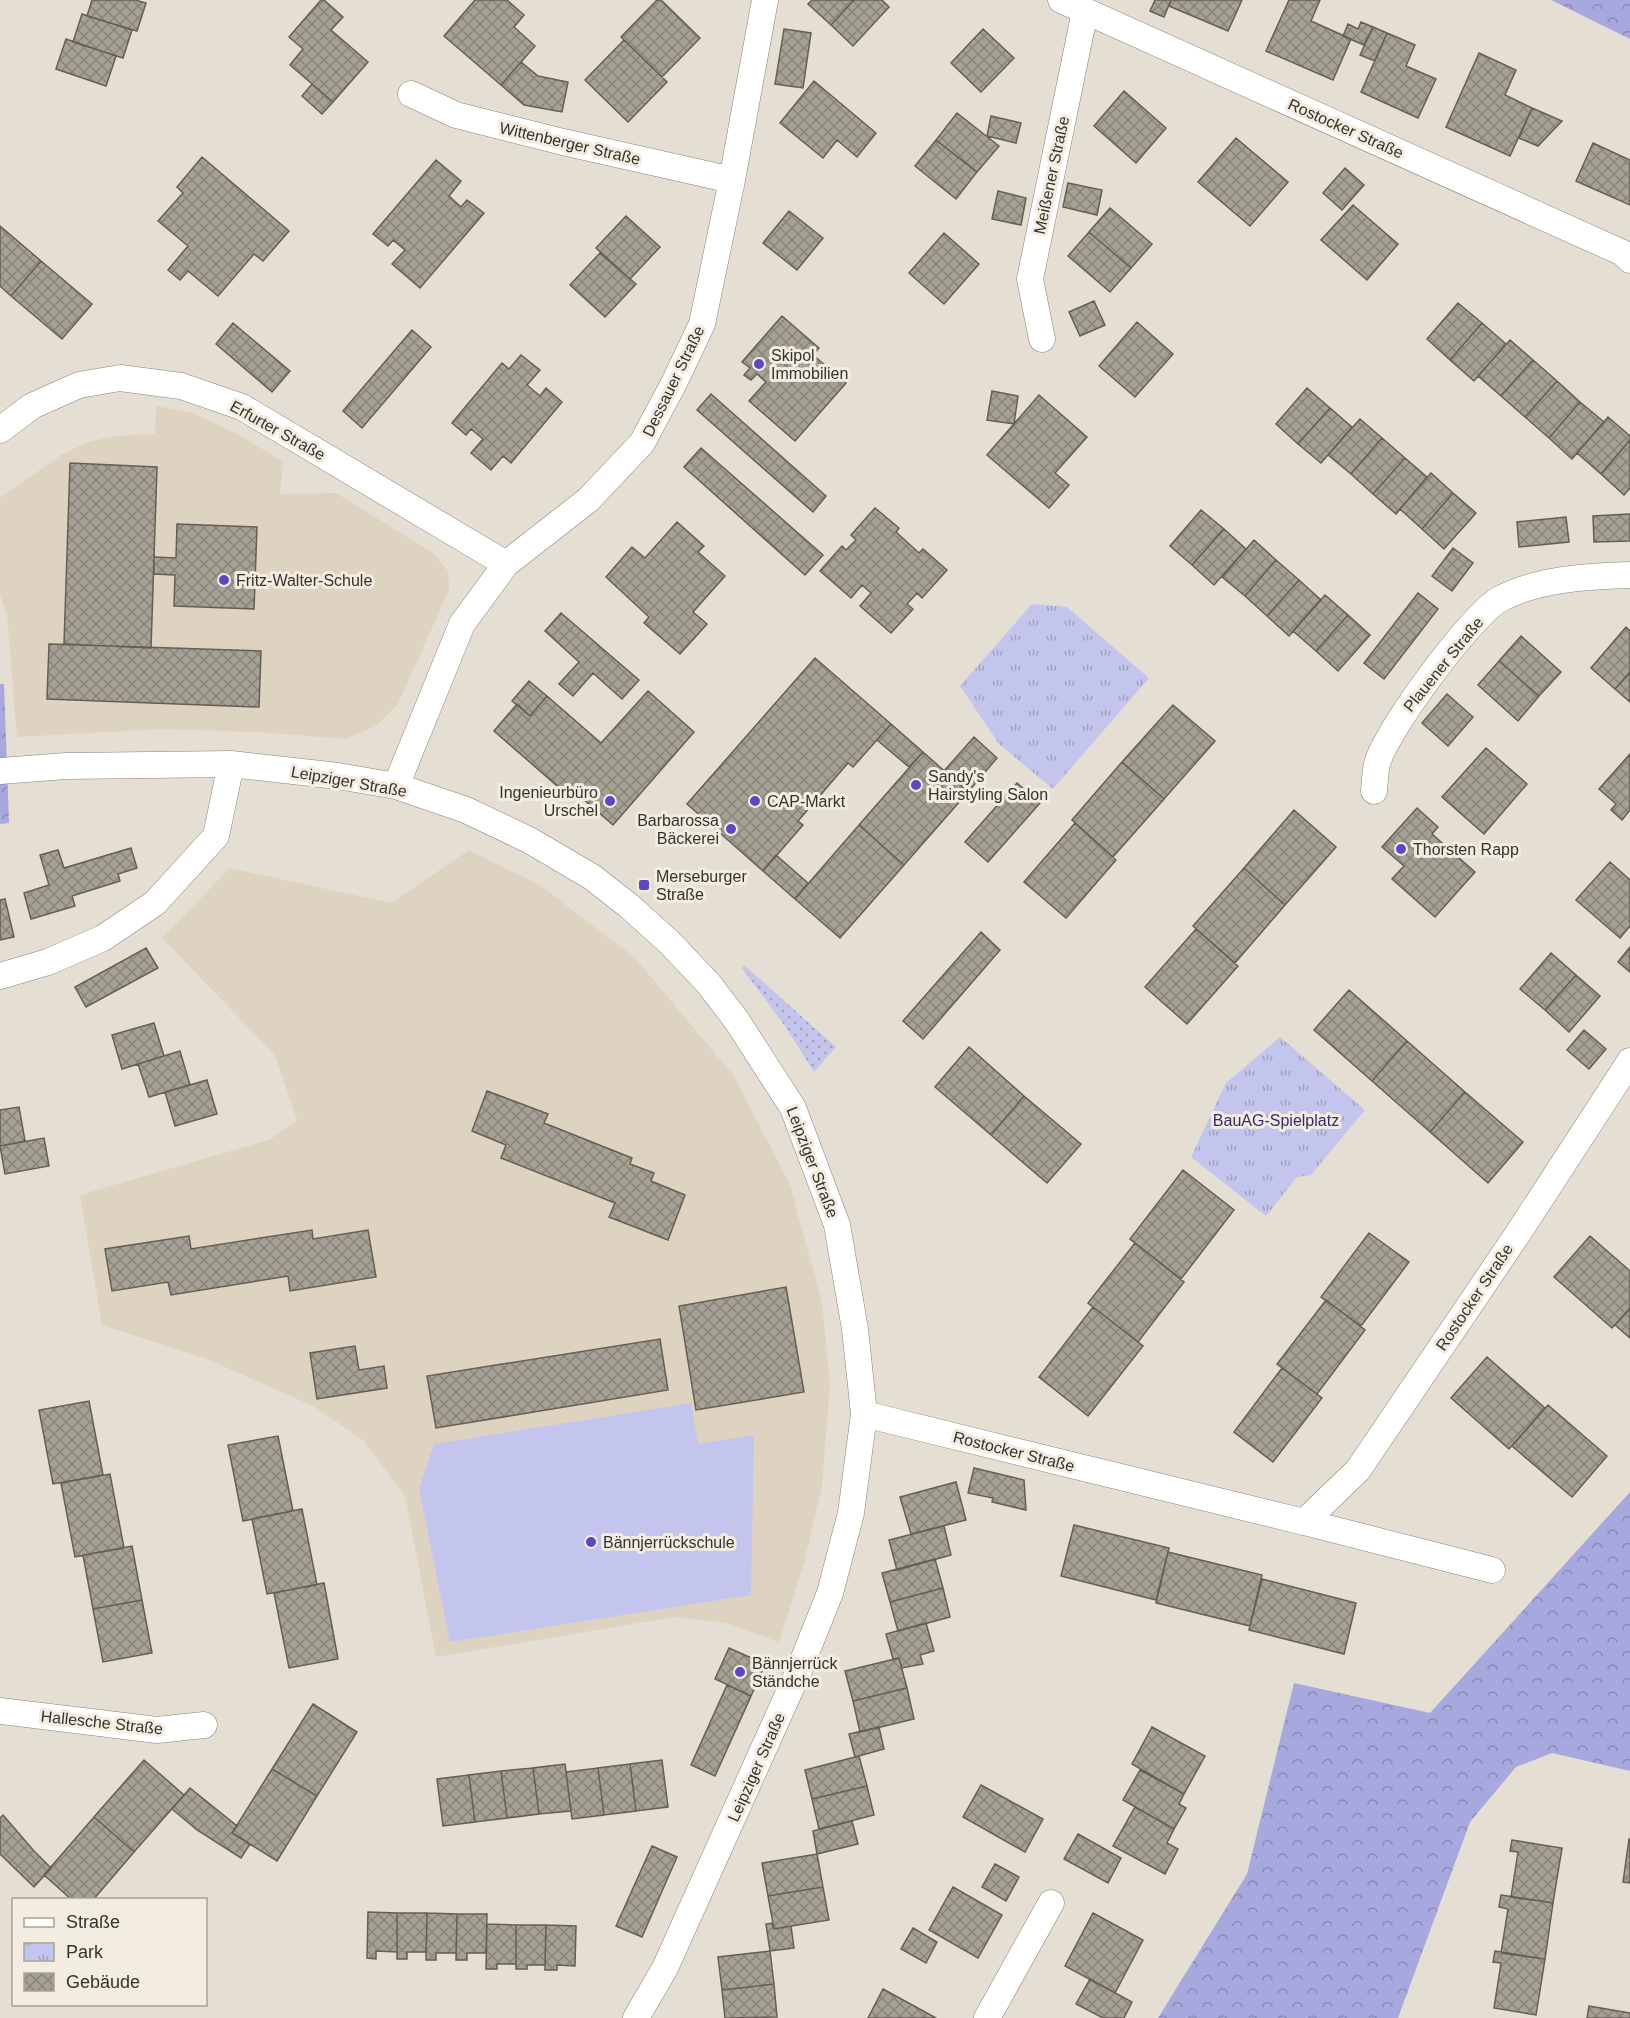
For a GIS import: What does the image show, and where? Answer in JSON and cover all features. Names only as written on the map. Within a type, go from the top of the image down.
[{"type":"street","name":"Dessauer Straße","points":[[396,786],[462,624],[506,564],[588,500],[642,443],[702,324],[732,180],[765,0]]},
{"type":"street","name":"Rostocker Straße","points":[[1060,0],[1505,199],[1623,254],[1630,260]]},
{"type":"street","name":"Meißener Straße","points":[[1042,339],[1030,279],[1085,11]]},
{"type":"street","name":"Wittenberger Straße","points":[[411,94],[456,116],[732,180]]},
{"type":"street","name":"Erfurter Straße","points":[[0,430],[32,406],[79,385],[120,378],[181,386],[242,407],[506,564]]},
{"type":"street","name":"Plauener Straße","points":[[1374,791],[1377,762],[1404,712],[1477,620],[1499,600],[1528,588],[1587,576],[1630,575]]},
{"type":"street","name":"Leipziger Straße","points":[[0,771],[66,766],[231,764],[338,776],[396,786],[465,810],[529,840],[592,877],[670,943],[708,983],[737,1021],[793,1108],[837,1225],[855,1329],[864,1413],[850,1513],[830,1593],[777,1720],[680,1937],[636,2018]]},
{"type":"street","points":[[0,976],[48,962],[103,938],[155,903],[216,836],[231,764]]},
{"type":"street","name":"Rostocker Straße","points":[[1304,1521],[1358,1470],[1519,1232],[1630,1061]]},
{"type":"street","name":"Rostocker Straße","points":[[864,1413],[1304,1521],[1492,1570]]},
{"type":"street","name":"Hallesche Straße","points":[[0,1711],[157,1730],[204,1725]]},
{"type":"street","points":[[987,2018],[1051,1903]]},
{"type":"shaded area","name":"Fritz-Walter-Schule","points":[[156,406],[190,412],[236,433],[283,462],[280,494],[336,493],[432,552],[448,571],[449,590],[398,704],[376,726],[345,739],[258,732],[161,729],[17,737],[7,615],[0,595],[0,498],[61,455],[88,442],[115,436],[155,434]]},
{"type":"shaded area","name":"Bännjerrückschule","points":[[469,850],[540,885],[635,958],[734,1076],[790,1185],[822,1302],[830,1385],[822,1486],[804,1563],[779,1642],[726,1623],[674,1617],[436,1657],[405,1496],[363,1440],[313,1406],[207,1359],[102,1325],[80,1195],[271,1139],[297,1120],[275,1055],[162,938],[230,868],[391,903]]},
{"type":"green space","points":[[1551,0],[1630,0],[1630,39]]},
{"type":"green space","points":[[1032,604],[1067,607],[1149,678],[1053,789],[999,744],[960,686]]},
{"type":"green space","points":[[0,684],[4,684],[9,823],[0,824]]},
{"type":"green space","points":[[744,965],[836,1047],[814,1072],[785,1026],[742,968]]},
{"type":"green space","name":"BauAG-Spielplatz","points":[[1280,1037],[1365,1110],[1311,1175],[1297,1177],[1266,1216],[1191,1157],[1226,1083]]},
{"type":"green space","name":"Bännjerrückschule","points":[[691,1403],[698,1444],[754,1435],[751,1595],[450,1642],[419,1489],[434,1444]]},
{"type":"green space","points":[[1630,1492],[1630,1771],[1552,1753],[1516,1767],[1470,1822],[1398,2018],[1158,2018],[1247,1874],[1294,1683],[1430,1713]]},
{"type":"building","points":[[92,0],[135,0],[146,3],[137,31],[87,16]]},
{"type":"building","points":[[321,0],[324,0],[343,17],[331,30],[368,62],[333,102],[290,65],[303,49],[289,37]]},
{"type":"building","points":[[475,0],[507,0],[524,15],[514,27],[535,46],[501,85],[444,36]]},
{"type":"building","points":[[657,0],[661,0],[700,38],[662,77],[621,37]]},
{"type":"building","points":[[812,0],[854,0],[831,25],[808,4]]},
{"type":"building","points":[[854,0],[882,0],[889,7],[853,46],[831,25]]},
{"type":"building","points":[[1155,0],[1171,0],[1164,17],[1150,11]]},
{"type":"building","points":[[1171,0],[1242,0],[1228,31],[1169,6]]},
{"type":"building","points":[[1289,0],[1320,0],[1311,21],[1351,39],[1333,80],[1266,51]]},
{"type":"building","points":[[82,14],[132,30],[123,58],[73,42]]},
{"type":"building","points":[[1361,22],[1373,27],[1364,45],[1343,36],[1348,24],[1358,29]]},
{"type":"building","points":[[1373,27],[1387,33],[1375,61],[1360,55]]},
{"type":"building","points":[[784,29],[811,33],[803,88],[775,84]]},
{"type":"building","points":[[983,29],[1014,58],[981,92],[951,63]]},
{"type":"building","points":[[1387,33],[1415,45],[1406,66],[1436,79],[1418,118],[1361,92]]},
{"type":"building","points":[[66,39],[116,56],[106,86],[56,69]]},
{"type":"building","points":[[624,40],[667,82],[628,122],[585,80]]},
{"type":"building","points":[[1479,53],[1516,70],[1505,95],[1532,108],[1510,156],[1446,127]]},
{"type":"building","points":[[521,62],[538,76],[568,82],[562,112],[524,105],[501,85]]},
{"type":"building","points":[[814,81],[876,133],[857,157],[837,140],[823,158],[780,123]]},
{"type":"building","points":[[312,84],[333,102],[322,114],[302,96]]},
{"type":"building","points":[[1124,91],[1166,128],[1136,163],[1094,126]]},
{"type":"building","points":[[1532,108],[1562,121],[1538,146],[1519,138]]},
{"type":"building","points":[[957,113],[999,146],[977,172],[936,140]]},
{"type":"building","points":[[991,116],[1021,123],[1016,143],[987,136]]},
{"type":"building","points":[[1236,138],[1288,182],[1250,226],[1198,182]]},
{"type":"building","points":[[936,140],[977,172],[956,199],[915,166]]},
{"type":"building","points":[[1593,143],[1630,160],[1630,205],[1576,181]]},
{"type":"building","points":[[202,157],[289,231],[263,261],[254,254],[218,296],[188,271],[180,280],[168,270],[188,246],[158,221],[183,193],[177,187]]},
{"type":"building","points":[[436,160],[461,181],[449,196],[461,207],[467,200],[484,213],[420,288],[392,264],[405,250],[393,240],[388,246],[373,234]]},
{"type":"building","points":[[1345,168],[1364,185],[1342,210],[1323,193]]},
{"type":"building","points":[[1068,183],[1102,190],[1097,215],[1063,207]]},
{"type":"building","points":[[998,191],[1026,198],[1021,225],[992,219]]},
{"type":"building","points":[[1353,205],[1398,244],[1367,280],[1321,240]]},
{"type":"building","points":[[1110,208],[1152,244],[1131,268],[1089,232]]},
{"type":"building","points":[[789,211],[823,238],[797,270],[763,243]]},
{"type":"building","points":[[626,216],[660,247],[630,279],[596,248]]},
{"type":"building","points":[[0,226],[41,261],[11,296],[0,286]]},
{"type":"building","points":[[1089,232],[1131,268],[1110,292],[1068,256]]},
{"type":"building","points":[[944,233],[979,264],[944,304],[909,273]]},
{"type":"building","points":[[600,253],[636,284],[605,317],[570,285]]},
{"type":"building","points":[[41,261],[92,304],[62,339],[11,296]]},
{"type":"building","points":[[1094,301],[1105,325],[1080,336],[1069,312]]},
{"type":"building","points":[[1458,303],[1482,323],[1450,360],[1427,339]]},
{"type":"building","points":[[782,316],[819,348],[813,355],[846,383],[795,441],[749,401],[766,382],[757,374],[751,380],[744,375],[750,368],[742,362]]},
{"type":"building","points":[[1137,322],[1173,354],[1135,397],[1099,366]]},
{"type":"building","points":[[233,323],[290,371],[272,392],[216,344]]},
{"type":"building","points":[[1482,323],[1506,344],[1474,381],[1450,360]]},
{"type":"building","points":[[412,330],[431,347],[362,428],[343,411]]},
{"type":"building","points":[[1510,340],[1533,360],[1501,396],[1478,376]]},
{"type":"building","points":[[521,355],[540,370],[527,385],[540,396],[546,388],[562,402],[511,463],[503,456],[491,470],[471,453],[483,439],[471,429],[466,435],[452,423],[502,363],[509,369]]},
{"type":"building","points":[[1533,360],[1557,381],[1525,417],[1501,396]]},
{"type":"building","points":[[1557,381],[1580,402],[1549,438],[1525,417]]},
{"type":"building","points":[[1307,388],[1330,408],[1298,444],[1276,424]]},
{"type":"building","points":[[992,391],[1018,396],[1014,424],[987,420]]},
{"type":"building","points":[[711,394],[826,496],[813,512],[697,410]]},
{"type":"building","points":[[1039,395],[1087,437],[1055,473],[1069,485],[1049,508],[987,455]]},
{"type":"building","points":[[1580,402],[1604,422],[1572,459],[1549,438]]},
{"type":"building","points":[[1330,408],[1352,427],[1321,463],[1298,444]]},
{"type":"building","points":[[1608,417],[1630,436],[1630,440],[1601,474],[1577,453]]},
{"type":"building","points":[[1360,419],[1382,438],[1351,474],[1328,455]]},
{"type":"building","points":[[1382,438],[1405,458],[1373,494],[1351,474]]},
{"type":"building","points":[[1630,440],[1630,488],[1624,495],[1601,474]]},
{"type":"building","points":[[701,448],[823,555],[805,575],[684,467]]},
{"type":"building","points":[[1405,458],[1427,477],[1396,514],[1373,494]]},
{"type":"building","points":[[70,463],[157,467],[151,648],[64,644]]},
{"type":"building","points":[[1431,473],[1453,493],[1422,529],[1400,509]]},
{"type":"building","points":[[1453,493],[1476,513],[1444,549],[1422,529]]},
{"type":"building","points":[[875,508],[899,528],[896,532],[919,553],[923,549],[947,570],[922,598],[917,593],[907,604],[913,609],[891,633],[860,606],[871,593],[862,585],[851,598],[820,571],[842,546],[846,550],[856,540],[851,535]]},
{"type":"building","points":[[1201,510],[1224,529],[1192,565],[1170,546]]},
{"type":"building","points":[[1630,514],[1630,541],[1594,542],[1593,516]]},
{"type":"building","points":[[1566,517],[1569,542],[1519,547],[1517,522]]},
{"type":"building","points":[[677,522],[704,546],[698,552],[725,576],[693,612],[707,624],[680,654],[644,623],[649,617],[606,577],[632,547],[645,558]]},
{"type":"building","points":[[177,524],[257,527],[254,609],[174,606],[175,575],[154,574],[154,557],[176,558]]},
{"type":"building","points":[[1224,529],[1246,549],[1214,585],[1192,565]]},
{"type":"building","points":[[1254,540],[1276,560],[1245,596],[1222,577]]},
{"type":"building","points":[[1453,548],[1473,563],[1452,591],[1432,576]]},
{"type":"building","points":[[1276,560],[1299,580],[1267,616],[1245,596]]},
{"type":"building","points":[[1299,580],[1321,600],[1289,636],[1267,616]]},
{"type":"building","points":[[1418,593],[1438,609],[1384,679],[1364,663]]},
{"type":"building","points":[[1325,595],[1348,615],[1316,651],[1293,631]]},
{"type":"building","points":[[561,613],[639,680],[622,699],[593,673],[573,696],[559,684],[579,662],[545,631]]},
{"type":"building","points":[[1348,615],[1370,635],[1338,671],[1316,651]]},
{"type":"building","points":[[1626,627],[1630,631],[1630,672],[1615,689],[1591,668]]},
{"type":"building","points":[[1521,636],[1561,672],[1539,696],[1499,661]]},
{"type":"building","points":[[49,644],[261,651],[259,707],[47,699]]},
{"type":"building","points":[[815,658],[891,724],[853,767],[848,763],[798,821],[803,825],[763,871],[687,804]]},
{"type":"building","points":[[1499,661],[1539,696],[1518,721],[1478,685]]},
{"type":"building","points":[[1630,672],[1630,702],[1615,689]]},
{"type":"building","points":[[529,681],[547,696],[530,716],[512,701]]},
{"type":"building","points":[[648,691],[694,732],[613,825],[567,785],[563,791],[494,731],[517,704],[530,716],[547,696],[601,743]]},
{"type":"building","points":[[1447,694],[1473,717],[1448,746],[1422,723]]},
{"type":"building","points":[[1173,705],[1215,741],[1164,799],[1122,762]]},
{"type":"building","points":[[891,724],[923,752],[909,767],[877,740]]},
{"type":"building","points":[[974,737],[997,758],[968,792],[944,771]]},
{"type":"building","points":[[1486,748],[1527,784],[1484,834],[1442,797]]},
{"type":"building","points":[[923,752],[968,792],[904,865],[859,825]]},
{"type":"building","points":[[1630,754],[1630,810],[1622,820],[1611,810],[1616,804],[1599,789]]},
{"type":"building","points":[[1122,762],[1164,799],[1113,857],[1072,820]]},
{"type":"building","points":[[1017,783],[1040,803],[988,862],[965,842]]},
{"type":"building","points":[[1417,808],[1438,827],[1432,834],[1475,872],[1435,917],[1392,879],[1404,866],[1382,847]]},
{"type":"building","points":[[1294,810],[1336,847],[1285,905],[1244,868]]},
{"type":"building","points":[[1075,823],[1116,860],[1066,918],[1024,882]]},
{"type":"building","points":[[859,825],[904,865],[840,938],[795,899]]},
{"type":"building","points":[[131,848],[137,868],[118,874],[120,881],[72,896],[75,906],[31,919],[24,893],[49,885],[40,855],[58,850],[64,868]]},
{"type":"building","points":[[776,855],[808,883],[795,899],[763,871]]},
{"type":"building","points":[[1610,862],[1630,880],[1630,926],[1620,938],[1576,900]]},
{"type":"building","points":[[1244,868],[1285,905],[1235,963],[1193,926]]},
{"type":"building","points":[[5,899],[14,937],[0,940],[0,900]]},
{"type":"building","points":[[1196,929],[1238,966],[1187,1024],[1145,987]]},
{"type":"building","points":[[981,932],[1000,950],[923,1039],[903,1021]]},
{"type":"building","points":[[1630,947],[1630,972],[1618,962]]},
{"type":"building","points":[[146,948],[158,968],[86,1007],[75,987]]},
{"type":"building","points":[[1551,953],[1576,975],[1545,1010],[1520,989]]},
{"type":"building","points":[[1576,975],[1600,996],[1569,1032],[1545,1010]]},
{"type":"building","points":[[1349,990],[1407,1041],[1372,1081],[1314,1030]]},
{"type":"building","points":[[154,1023],[164,1056],[122,1069],[112,1035]]},
{"type":"building","points":[[1584,1030],[1606,1049],[1589,1069],[1567,1050]]},
{"type":"building","points":[[1407,1041],[1465,1092],[1430,1132],[1372,1081]]},
{"type":"building","points":[[969,1047],[1024,1096],[991,1135],[935,1087]]},
{"type":"building","points":[[180,1051],[190,1085],[149,1097],[138,1064]]},
{"type":"building","points":[[207,1080],[217,1114],[175,1126],[165,1092]]},
{"type":"building","points":[[487,1091],[548,1114],[544,1123],[632,1158],[630,1164],[654,1173],[651,1181],[685,1195],[668,1240],[609,1217],[615,1203],[501,1158],[506,1145],[472,1131]]},
{"type":"building","points":[[1465,1092],[1523,1142],[1488,1183],[1430,1132]]},
{"type":"building","points":[[1024,1096],[1081,1144],[1047,1183],[991,1135]]},
{"type":"building","points":[[19,1107],[25,1141],[0,1146],[0,1110]]},
{"type":"building","points":[[44,1138],[49,1166],[5,1174],[0,1146]]},
{"type":"building","points":[[1183,1170],[1234,1210],[1181,1279],[1130,1239]]},
{"type":"building","points":[[312,1230],[313,1239],[368,1230],[376,1277],[290,1291],[288,1276],[171,1295],[168,1282],[112,1291],[105,1249],[189,1236],[191,1249]]},
{"type":"building","points":[[1369,1233],[1409,1262],[1361,1326],[1321,1297]]},
{"type":"building","points":[[1590,1236],[1630,1271],[1630,1308],[1612,1328],[1554,1277]]},
{"type":"building","points":[[1135,1243],[1184,1282],[1138,1342],[1088,1303]]},
{"type":"building","points":[[786,1287],[804,1392],[696,1410],[679,1306]]},
{"type":"building","points":[[1326,1300],[1365,1330],[1317,1394],[1277,1364]]},
{"type":"building","points":[[1093,1307],[1143,1346],[1088,1416],[1039,1377]]},
{"type":"building","points":[[1630,1308],[1630,1338],[1615,1325]]},
{"type":"building","points":[[660,1339],[668,1390],[436,1428],[427,1376]]},
{"type":"building","points":[[355,1346],[359,1370],[384,1366],[387,1388],[317,1399],[310,1353]]},
{"type":"building","points":[[1487,1357],[1545,1408],[1509,1449],[1451,1398]]},
{"type":"building","points":[[1282,1368],[1322,1398],[1273,1462],[1234,1432]]},
{"type":"building","points":[[89,1401],[103,1475],[53,1484],[39,1410]]},
{"type":"building","points":[[1548,1405],[1607,1456],[1572,1497],[1512,1446]]},
{"type":"building","points":[[278,1436],[293,1511],[243,1521],[228,1445]]},
{"type":"building","points":[[974,1468],[1024,1480],[1026,1510],[992,1502],[993,1498],[968,1493]]},
{"type":"building","points":[[110,1474],[124,1548],[75,1557],[61,1483]]},
{"type":"building","points":[[956,1482],[966,1520],[911,1534],[900,1497]]},
{"type":"building","points":[[302,1509],[317,1585],[267,1594],[252,1519]]},
{"type":"building","points":[[1074,1525],[1169,1548],[1156,1600],[1061,1576]]},
{"type":"building","points":[[944,1526],[951,1555],[897,1570],[889,1540]]},
{"type":"building","points":[[132,1546],[142,1600],[93,1609],[83,1555]]},
{"type":"building","points":[[1168,1552],[1262,1575],[1250,1626],[1156,1603]]},
{"type":"building","points":[[935,1559],[943,1588],[890,1602],[882,1573]]},
{"type":"building","points":[[1262,1579],[1356,1603],[1344,1654],[1249,1630]]},
{"type":"building","points":[[324,1583],[338,1659],[289,1668],[274,1593]]},
{"type":"building","points":[[943,1588],[950,1617],[898,1631],[890,1602]]},
{"type":"building","points":[[142,1600],[152,1653],[103,1662],[93,1609]]},
{"type":"building","points":[[926,1623],[934,1651],[920,1655],[923,1664],[902,1668],[899,1658],[893,1659],[886,1634]]},
{"type":"building","name":"Bännjerrück Ständche","points":[[729,1648],[765,1664],[751,1696],[715,1679]]},
{"type":"building","points":[[899,1658],[907,1688],[853,1701],[845,1671]]},
{"type":"building","points":[[727,1685],[751,1696],[715,1776],[691,1765]]},
{"type":"building","points":[[907,1688],[914,1719],[860,1732],[853,1701]]},
{"type":"building","points":[[313,1704],[357,1732],[317,1796],[272,1769]]},
{"type":"building","points":[[879,1727],[884,1749],[855,1757],[849,1734]]},
{"type":"building","points":[[1152,1727],[1205,1756],[1184,1794],[1132,1764]]},
{"type":"building","points":[[859,1756],[867,1786],[812,1799],[805,1770]]},
{"type":"building","points":[[144,1760],[184,1795],[134,1852],[94,1817]]},
{"type":"building","points":[[662,1760],[668,1807],[636,1811],[630,1764]]},
{"type":"building","points":[[565,1764],[571,1811],[539,1814],[533,1768]]},
{"type":"building","points":[[630,1764],[636,1811],[604,1815],[598,1768]]},
{"type":"building","points":[[533,1768],[539,1814],[507,1818],[501,1771]]},
{"type":"building","points":[[598,1768],[604,1815],[572,1819],[566,1772]]},
{"type":"building","points":[[272,1769],[317,1796],[277,1861],[232,1833]]},
{"type":"building","points":[[1140,1770],[1184,1794],[1179,1804],[1186,1808],[1174,1829],[1123,1800]]},
{"type":"building","points":[[501,1771],[507,1818],[475,1822],[469,1775]]},
{"type":"building","points":[[469,1775],[475,1822],[443,1826],[437,1779]]},
{"type":"building","points":[[981,1785],[1043,1819],[1025,1852],[963,1817]]},
{"type":"building","points":[[867,1786],[874,1815],[819,1829],[812,1799]]},
{"type":"building","points":[[190,1788],[237,1826],[232,1833],[250,1844],[241,1858],[197,1830],[172,1809]]},
{"type":"building","points":[[1135,1807],[1174,1829],[1167,1843],[1178,1849],[1165,1874],[1113,1846]]},
{"type":"building","points":[[3,1815],[51,1868],[34,1887],[0,1854],[0,1818]]},
{"type":"building","points":[[94,1817],[134,1852],[95,1898],[70,1898],[44,1875]]},
{"type":"building","points":[[852,1821],[858,1844],[817,1854],[813,1831]]},
{"type":"building","points":[[1078,1834],[1121,1858],[1108,1883],[1064,1859]]},
{"type":"building","points":[[1512,1840],[1562,1848],[1553,1903],[1511,1897],[1518,1852],[1510,1851]]},
{"type":"building","points":[[1630,1840],[1630,1883],[1623,1882]]},
{"type":"building","points":[[652,1846],[677,1857],[642,1937],[616,1926]]},
{"type":"building","points":[[817,1854],[823,1887],[768,1896],[762,1863]]},
{"type":"building","points":[[995,1864],[1019,1877],[1006,1901],[982,1887]]},
{"type":"building","points":[[823,1887],[829,1920],[774,1929],[768,1896]]},
{"type":"building","points":[[953,1887],[1002,1915],[978,1958],[929,1930]]},
{"type":"building","points":[[1501,1895],[1553,1903],[1545,1959],[1501,1953],[1508,1909],[1499,1907]]},
{"type":"building","points":[[368,1912],[397,1913],[397,1952],[376,1951],[376,1959],[367,1958]]},
{"type":"building","points":[[397,1913],[427,1913],[426,1952],[407,1952],[407,1959],[397,1959]]},
{"type":"building","points":[[427,1913],[457,1914],[456,1953],[436,1953],[436,1960],[426,1960]]},
{"type":"building","points":[[1093,1913],[1143,1940],[1115,1993],[1065,1966]]},
{"type":"building","points":[[457,1914],[487,1914],[486,1953],[467,1953],[467,1960],[456,1960]]},
{"type":"building","points":[[772,1923],[774,1929],[791,1926],[794,1948],[770,1951],[766,1924]]},
{"type":"building","points":[[487,1924],[516,1925],[516,1964],[497,1964],[497,1969],[486,1969]]},
{"type":"building","points":[[516,1925],[546,1925],[545,1965],[527,1965],[527,1969],[516,1969]]},
{"type":"building","points":[[546,1925],[576,1926],[575,1966],[557,1965],[557,1970],[545,1970]]},
{"type":"building","points":[[913,1928],[937,1942],[926,1963],[901,1949]]},
{"type":"building","points":[[770,1951],[774,1984],[722,1990],[718,1957]]},
{"type":"building","points":[[1495,1951],[1545,1959],[1536,2015],[1494,2008],[1501,1963],[1493,1962]]},
{"type":"building","points":[[1090,1979],[1132,2002],[1124,2018],[1103,2018],[1076,2004]]},
{"type":"building","points":[[774,1984],[777,2017],[725,2018],[722,1990]]},
{"type":"building","points":[[883,1989],[936,2018],[868,2018]]},
{"type":"building","points":[[1589,2006],[1630,2013],[1630,2018],[1587,2018]]},
{"type":"place","name":"Skipol Immobilien","points":[[759,364]]},
{"type":"place","name":"Fritz-Walter-Schule","points":[[224,580]]},
{"type":"place","name":"Sandy's Hairstyling Salon","points":[[916,785]]},
{"type":"place","name":"Ingenieurbüro Urschel","points":[[610,801]]},
{"type":"place","name":"CAP-Markt","points":[[755,801]]},
{"type":"place","name":"Barbarossa Bäckerei","points":[[731,829]]},
{"type":"place","name":"Thorsten Rapp","points":[[1401,849]]},
{"type":"place","name":"Merseburger Straße","points":[[644,885]]},
{"type":"place","name":"Bännjerrückschule","points":[[591,1542]]},
{"type":"place","name":"Bännjerrück Ständche","points":[[740,1672]]}]
